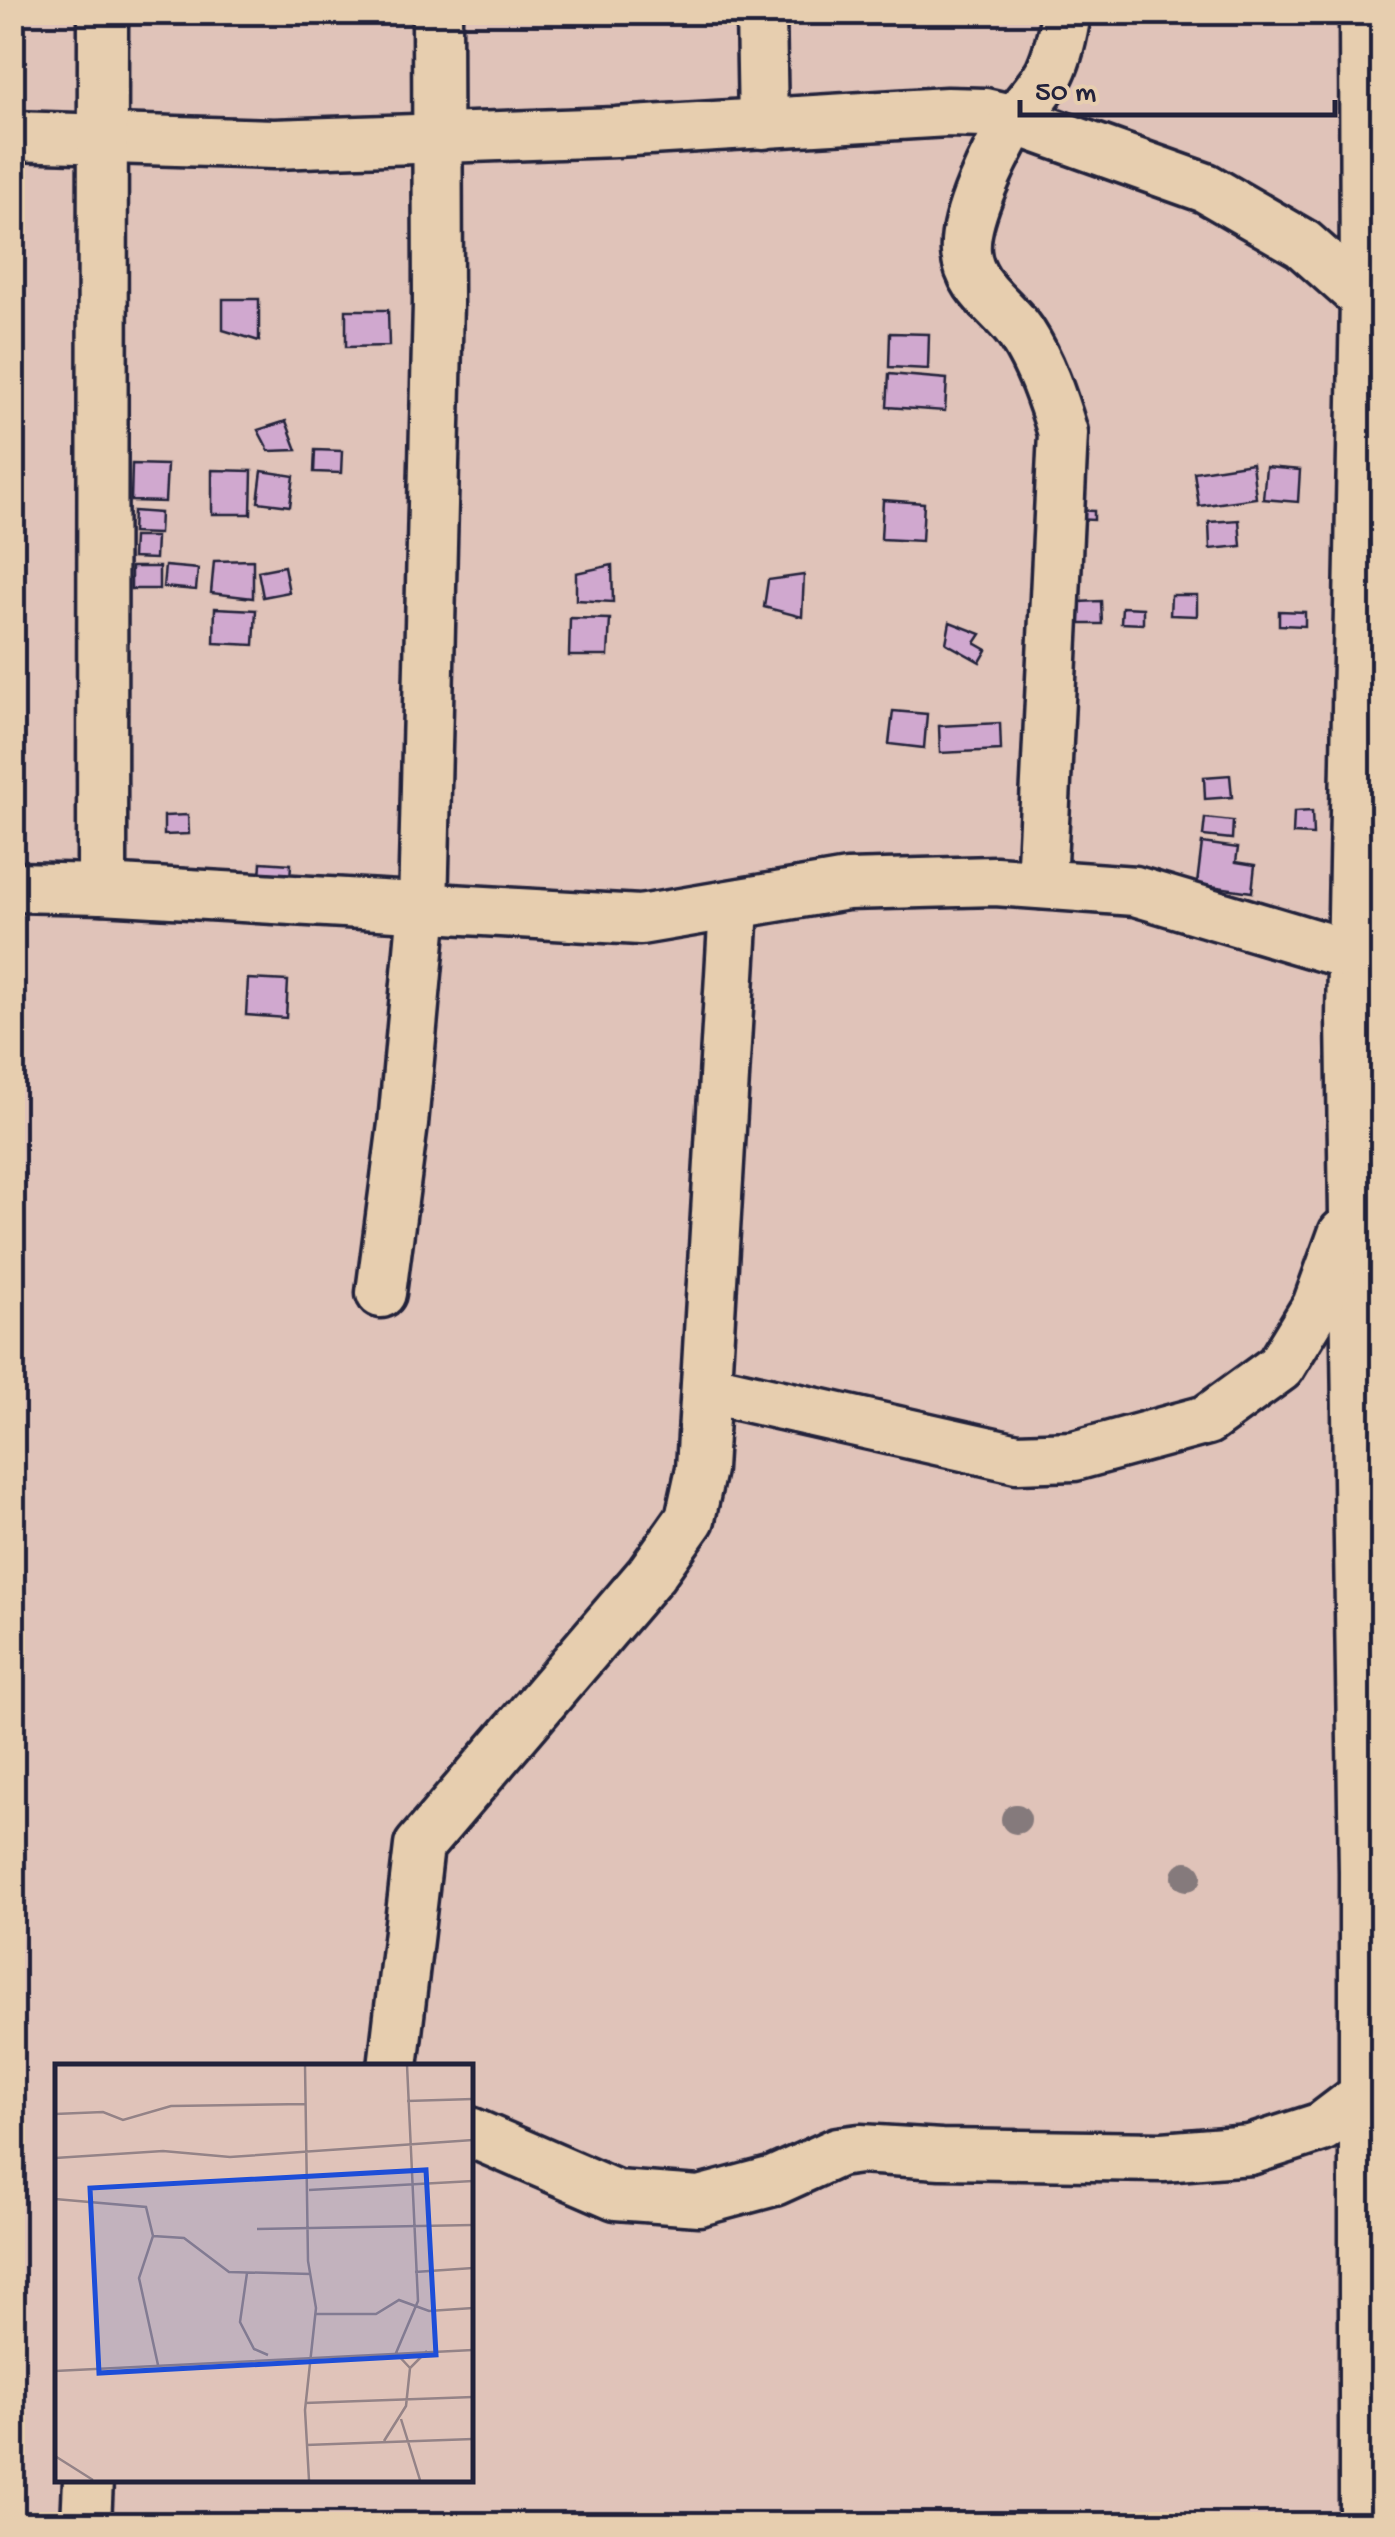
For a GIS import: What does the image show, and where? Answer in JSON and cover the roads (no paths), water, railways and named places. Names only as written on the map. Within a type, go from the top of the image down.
[{"type":"street","points":[[102,889],[103,12]]},
{"type":"street","points":[[381,1293],[403,1124],[423,908],[440,136],[437,12]]},
{"type":"street","points":[[761,12],[763,124]]},
{"type":"street","points":[[1041,884],[1063,433],[1035,356],[1018,329],[977,286],[966,251],[986,174],[1015,120],[1050,71],[1063,37],[1066,12]]},
{"type":"street","points":[[1364,12],[1373,75],[1374,290],[1368,958],[1351,1017],[1364,1872],[1364,2524]]},
{"type":"street","points":[[12,136],[274,144],[985,113],[1015,120],[1206,188],[1374,290]]},
{"type":"street","points":[[12,888],[102,889],[640,920],[847,885],[995,881],[1135,891],[1368,958]]},
{"type":"street","points":[[392,2064],[419,1846],[651,1574],[690,1519],[702,1470],[734,906]]},
{"type":"street","points":[[706,1388],[1017,1458],[1074,1456],[1208,1420],[1280,1367],[1317,1306],[1354,1204]]},
{"type":"street","points":[[472,2133],[616,2195],[698,2201],[774,2181],[849,2150],[1163,2157],[1250,2150],[1322,2127],[1364,2094]]},
{"type":"street","points":[[86,2524],[88,2482]]}]
